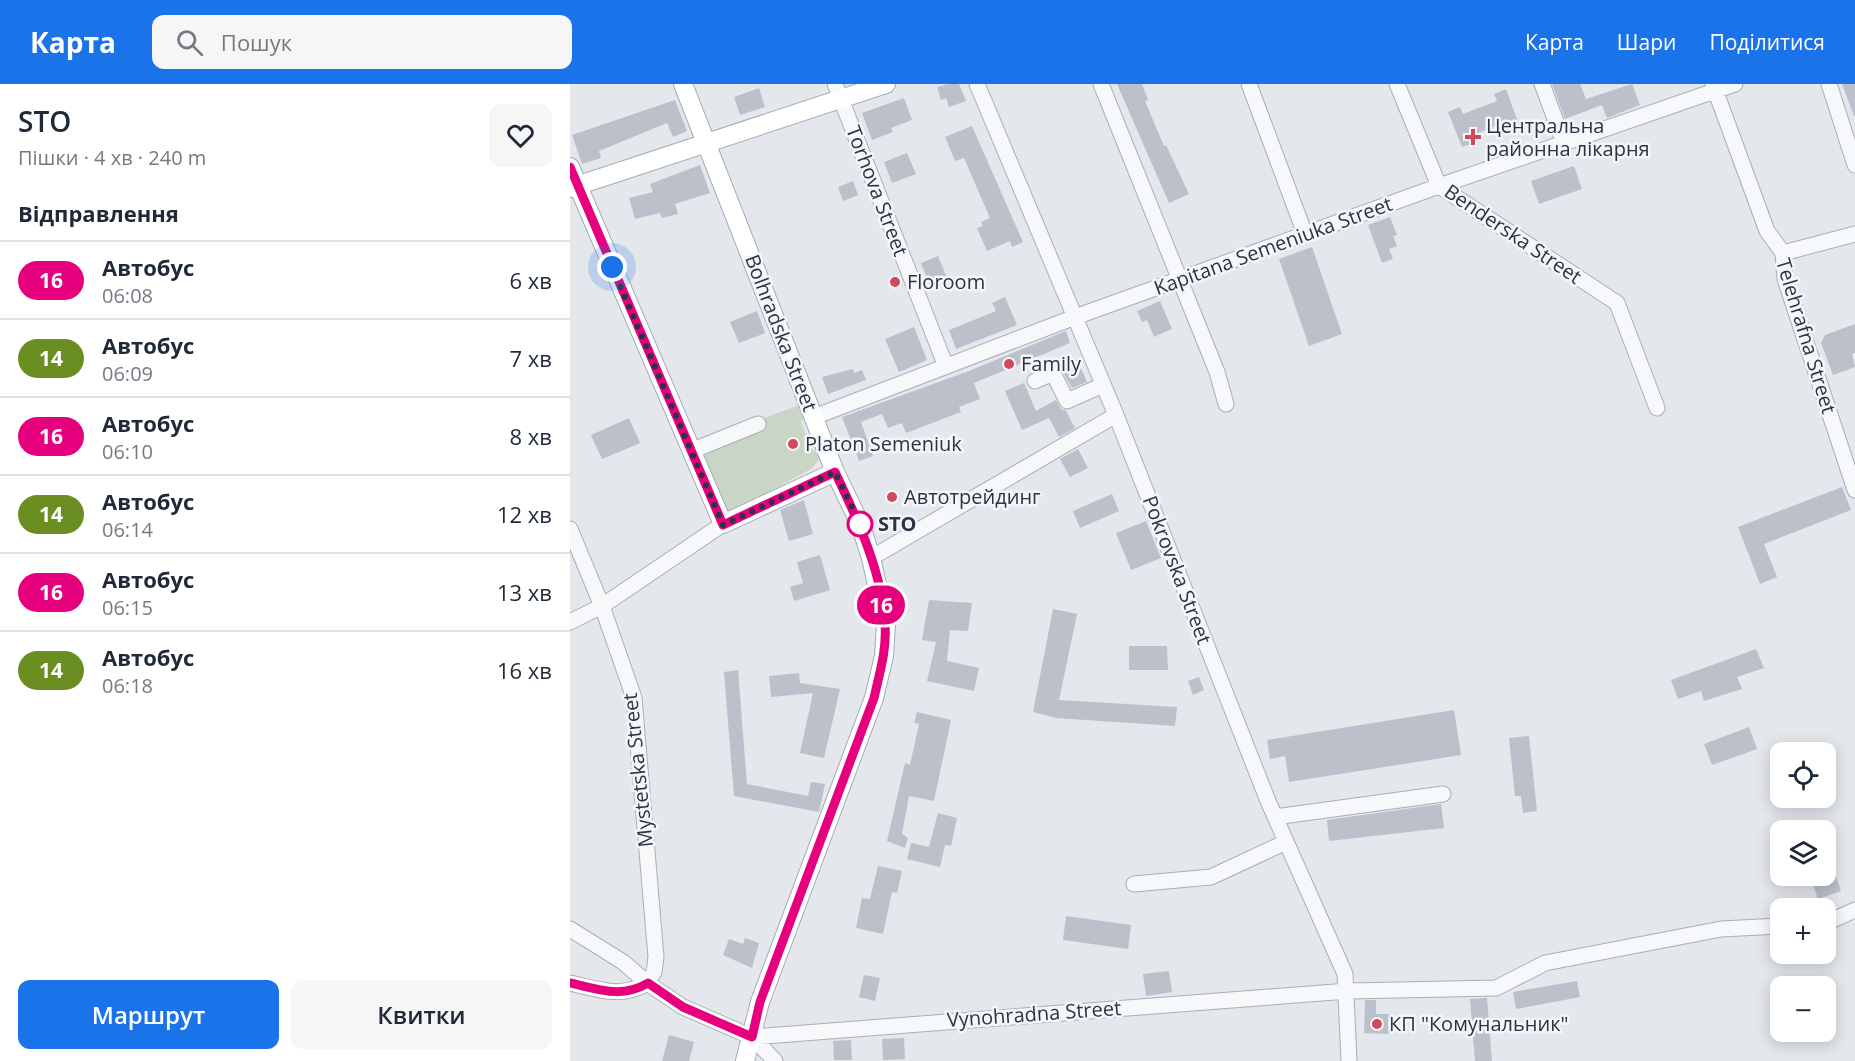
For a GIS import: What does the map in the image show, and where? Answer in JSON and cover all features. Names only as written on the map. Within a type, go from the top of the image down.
[{"type":"main road","name":"Bolhradska Street","points":[[683,84],[835,472],[861,526],[871,558],[885,625],[884,656],[874,698],[760,1002],[745,1061]]},
{"type":"main road","points":[[573,187],[708,143],[838,91],[886,84]]},
{"type":"main road","points":[[570,167],[573,187],[723,525],[835,472]]},
{"type":"street","name":"Pokrovska Street","points":[[977,84],[1116,414],[1275,817],[1339,957],[1348,991],[1349,1061]]},
{"type":"street","points":[[1101,84],[1217,372],[1226,404]]},
{"type":"street","points":[[1249,84],[1305,234]]},
{"type":"street","name":"Benderska Street","points":[[1397,84],[1439,186],[1617,303],[1657,408]]},
{"type":"street","points":[[1542,84],[1564,143]]},
{"type":"street","name":"Kapitana Semeniuka Street","points":[[814,417],[945,364],[1180,279],[1715,87],[1735,84]]},
{"type":"street","points":[[1829,84],[1855,165]]},
{"type":"street","name":"Telehrafna Street","points":[[1715,87],[1767,231],[1783,253],[1785,279],[1855,490]]},
{"type":"street","name":"Torhova Street","points":[[838,91],[945,364]]},
{"type":"street","points":[[1783,253],[1855,234]]},
{"type":"street","points":[[1035,381],[1053,373],[1066,401],[1103,385]]},
{"type":"street","points":[[871,558],[1116,414]]},
{"type":"street","points":[[691,452],[758,424]]},
{"type":"street","points":[[570,622],[602,606],[723,525]]},
{"type":"street","name":"Mystetska Street","points":[[570,529],[602,606],[634,698],[656,957],[654,972],[648,983]]},
{"type":"street","points":[[1275,817],[1443,794]]},
{"type":"street","points":[[1134,884],[1211,877],[1286,842]]},
{"type":"street","points":[[1836,919],[1855,910]]},
{"type":"street","name":"Vynohradna Street","points":[[752,1037],[1348,991],[1496,988],[1545,963],[1720,929],[1770,926]]},
{"type":"street","points":[[570,929],[623,962],[648,983],[683,1007],[752,1037],[775,1061]]},
{"type":"street","points":[[570,983],[618,994],[634,992],[648,983]]},
{"type":"green space","points":[[802,404],[806,415],[801,422],[812,450],[820,451],[820,459],[811,469],[727,514],[696,444]]},
{"type":"building","points":[[959,84],[966,101],[949,107],[946,98],[941,100],[937,87]]},
{"type":"building","points":[[1117,84],[1142,84],[1148,100],[1145,101],[1164,146],[1166,145],[1189,194],[1169,203]]},
{"type":"building","points":[[1552,84],[1580,84],[1586,99],[1632,84],[1640,105],[1607,118],[1602,105],[1565,119]]},
{"type":"building","points":[[1842,84],[1855,84],[1855,116],[1854,116]]},
{"type":"building","points":[[759,88],[765,107],[740,115],[734,97]]},
{"type":"building","points":[[1506,89],[1519,125],[1508,129],[1505,122],[1471,136],[1474,143],[1462,147],[1448,112],[1460,107],[1463,114],[1497,101],[1494,94]]},
{"type":"building","points":[[904,98],[912,120],[891,128],[893,132],[872,140],[862,113]]},
{"type":"building","points":[[675,100],[687,131],[673,137],[667,123],[599,151],[601,158],[582,164],[572,135]]},
{"type":"building","points":[[972,126],[1023,242],[1012,247],[1010,241],[987,251],[977,228],[983,226],[981,222],[990,218],[964,158],[955,161],[945,137]]},
{"type":"building","points":[[907,153],[916,174],[892,183],[884,162]]},
{"type":"building","points":[[700,165],[710,193],[675,204],[678,214],[662,218],[660,213],[635,219],[629,198],[653,192],[650,184]]},
{"type":"building","points":[[1574,166],[1582,189],[1539,204],[1531,181]]},
{"type":"building","points":[[853,181],[858,195],[843,201],[838,187]]},
{"type":"building","points":[[1390,217],[1397,235],[1393,236],[1397,246],[1389,249],[1393,259],[1382,263],[1368,225]]},
{"type":"building","points":[[1312,247],[1342,334],[1309,346],[1279,259]]},
{"type":"building","points":[[938,256],[947,278],[930,285],[921,263]]},
{"type":"building","points":[[1005,297],[1017,325],[956,349],[949,330],[996,311],[992,303]]},
{"type":"building","points":[[1160,301],[1172,329],[1154,337],[1147,320],[1142,322],[1137,311]]},
{"type":"building","points":[[757,311],[765,333],[739,343],[730,322]]},
{"type":"building","points":[[1855,324],[1855,353],[1852,354],[1855,367],[1833,375],[1821,343],[1825,335]]},
{"type":"building","points":[[914,327],[927,360],[899,372],[885,339]]},
{"type":"building","points":[[1066,331],[1070,343],[974,383],[980,399],[959,407],[961,412],[906,433],[902,423],[888,428],[882,414],[861,422],[873,456],[859,461],[842,417],[969,371]]},
{"type":"building","points":[[1077,359],[1087,382],[1072,388],[1060,367]]},
{"type":"building","points":[[853,369],[854,373],[862,370],[866,380],[828,394],[822,377]]},
{"type":"building","points":[[1024,383],[1036,411],[1056,400],[1061,409],[1066,411],[1075,428],[1059,437],[1049,418],[1022,430],[1005,391]]},
{"type":"building","points":[[629,418],[640,443],[602,459],[591,435]]},
{"type":"building","points":[[1078,449],[1088,468],[1070,477],[1060,459]]},
{"type":"building","points":[[1842,487],[1851,510],[1764,544],[1777,577],[1760,584],[1738,527]]},
{"type":"building","points":[[1112,494],[1119,511],[1080,528],[1073,511]]},
{"type":"building","points":[[804,500],[813,534],[789,541],[780,510]]},
{"type":"building","points":[[1146,521],[1161,558],[1131,570],[1116,533]]},
{"type":"building","points":[[820,555],[830,590],[794,601],[790,587],[803,583],[797,562]]},
{"type":"building","points":[[929,600],[972,603],[968,631],[950,630],[947,661],[979,668],[974,691],[927,681],[936,642],[922,640]]},
{"type":"building","points":[[1053,609],[1077,614],[1059,700],[1177,707],[1175,726],[1056,718],[1033,712]]},
{"type":"building","points":[[1129,646],[1167,646],[1168,670],[1129,670]]},
{"type":"building","points":[[1756,649],[1764,668],[1737,677],[1742,689],[1704,701],[1701,691],[1678,699],[1671,680]]},
{"type":"building","points":[[738,670],[747,784],[808,796],[811,782],[825,784],[819,812],[734,796],[724,672]]},
{"type":"building","points":[[799,673],[800,683],[840,689],[824,758],[800,753],[813,693],[771,697],[769,676]]},
{"type":"building","points":[[1199,677],[1204,690],[1193,695],[1188,681]]},
{"type":"building","points":[[1454,710],[1461,755],[1289,782],[1285,756],[1270,759],[1267,740]]},
{"type":"building","points":[[917,712],[951,720],[934,801],[909,796],[902,834],[908,838],[905,848],[887,841],[905,763],[910,765],[919,724],[914,723]]},
{"type":"building","points":[[1749,727],[1757,749],[1712,765],[1704,744]]},
{"type":"building","points":[[1529,736],[1537,811],[1523,813],[1521,796],[1515,796],[1509,738]]},
{"type":"building","points":[[1441,804],[1444,828],[1329,841],[1327,820]]},
{"type":"building","points":[[938,813],[957,818],[951,846],[945,845],[940,867],[907,859],[911,843],[929,847]]},
{"type":"building","points":[[878,866],[902,871],[897,893],[892,892],[883,934],[856,928],[862,898],[870,899]]},
{"type":"building","points":[[1836,877],[1841,891],[1818,898],[1813,886],[1836,886]]},
{"type":"building","points":[[1066,916],[1131,925],[1128,949],[1063,940]]},
{"type":"building","points":[[745,938],[759,943],[752,968],[723,955],[729,939],[743,944]]},
{"type":"building","points":[[1169,971],[1172,992],[1146,996],[1143,974]]},
{"type":"building","points":[[864,975],[880,978],[875,1001],[859,997]]},
{"type":"building","points":[[1577,981],[1580,997],[1516,1009],[1513,992]]},
{"type":"building","points":[[1487,998],[1492,1061],[1475,1061],[1470,999]]},
{"type":"building","name":"КП \"Комунальник\"","points":[[1365,1000],[1376,1000],[1376,1014],[1389,1014],[1389,1034],[1364,1033]]},
{"type":"building","points":[[669,1035],[694,1042],[689,1061],[662,1061]]},
{"type":"building","points":[[904,1038],[905,1059],[883,1060],[882,1039]]},
{"type":"building","points":[[851,1040],[852,1060],[834,1060],[833,1041]]},
{"type":"bus line","name":"16","points":[[570,167],[723,525],[835,472],[861,526],[871,558],[885,625],[884,656],[874,698],[760,1002],[752,1037],[729,1025],[683,1007],[648,983],[634,992],[618,994],[570,983]]},
{"type":"place","name":"Центральна районна лікарня","points":[[1473,137]]},
{"type":"place","name":"Floroom","points":[[895,282]]},
{"type":"place","name":"Family","points":[[1009,364]]},
{"type":"place","name":"Platon Semeniuk","points":[[793,444]]},
{"type":"place","name":"Автотрейдинг","points":[[892,497]]},
{"type":"place","name":"STO","points":[[860,524]]},
{"type":"place","name":"КП \"Комунальник\"","points":[[1377,1024]]},
{"type":"route","points":[[612,267],[723,525],[835,472],[861,526],[860,524]]}]
